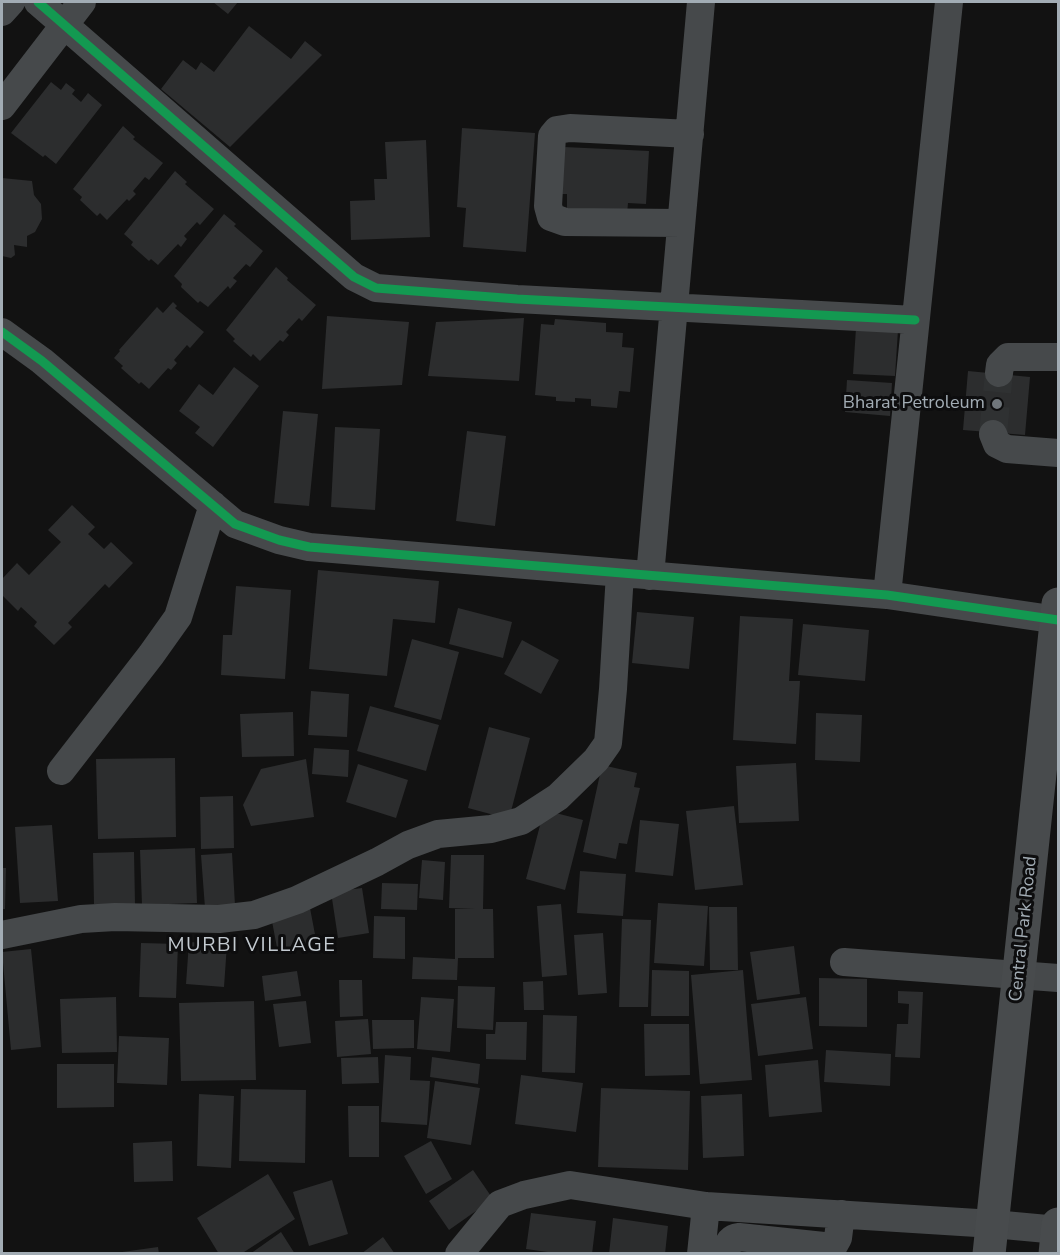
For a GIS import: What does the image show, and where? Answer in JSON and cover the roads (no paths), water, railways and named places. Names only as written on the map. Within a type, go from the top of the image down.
[{"type":"main road","name":"Central Park Road","points":[[991,1239],[1058,615]]},
{"type":"main road","points":[[1055,1254],[1059,1224]]},
{"type":"street","points":[[2,12],[11,2]]},
{"type":"street","points":[[38,2],[354,277],[376,288],[517,299],[915,320]]},
{"type":"street","points":[[2,106],[82,2]]},
{"type":"street","points":[[650,576],[701,2]]},
{"type":"street","points":[[887,595],[949,2]]},
{"type":"street","points":[[681,223],[565,222],[551,217],[548,206],[552,136],[557,130],[570,128],[690,134]]},
{"type":"street","points":[[2,332],[42,361],[235,524],[279,540],[309,547],[887,595],[1058,615]]},
{"type":"street","points":[[999,373],[1000,366],[1008,357],[1059,357]]},
{"type":"street","points":[[993,434],[997,444],[1007,448],[1059,453]]},
{"type":"street","points":[[62,771],[151,656],[178,617],[213,505]]},
{"type":"street","points":[[2,935],[93,918],[219,919],[254,915],[297,900],[378,862],[408,845],[438,834],[491,828],[521,821],[558,797],[596,760],[608,743],[620,573]]},
{"type":"street","points":[[844,962],[1059,978]]},
{"type":"street","points":[[459,1254],[500,1204],[524,1195],[570,1185],[706,1206],[841,1214],[991,1239],[1058,1230]]},
{"type":"street","points":[[701,1254],[706,1206]]},
{"type":"street","points":[[726,1254],[730,1242],[739,1237],[833,1247],[838,1238],[841,1214]]},
{"type":"tunnel","points":[[993,434],[999,373]]},
{"type":"place","name":"Bharat Petroleum","points":[[997,404]]},
{"type":"district","name":"MURBI VILLAGE","points":[[252,946]]}]
